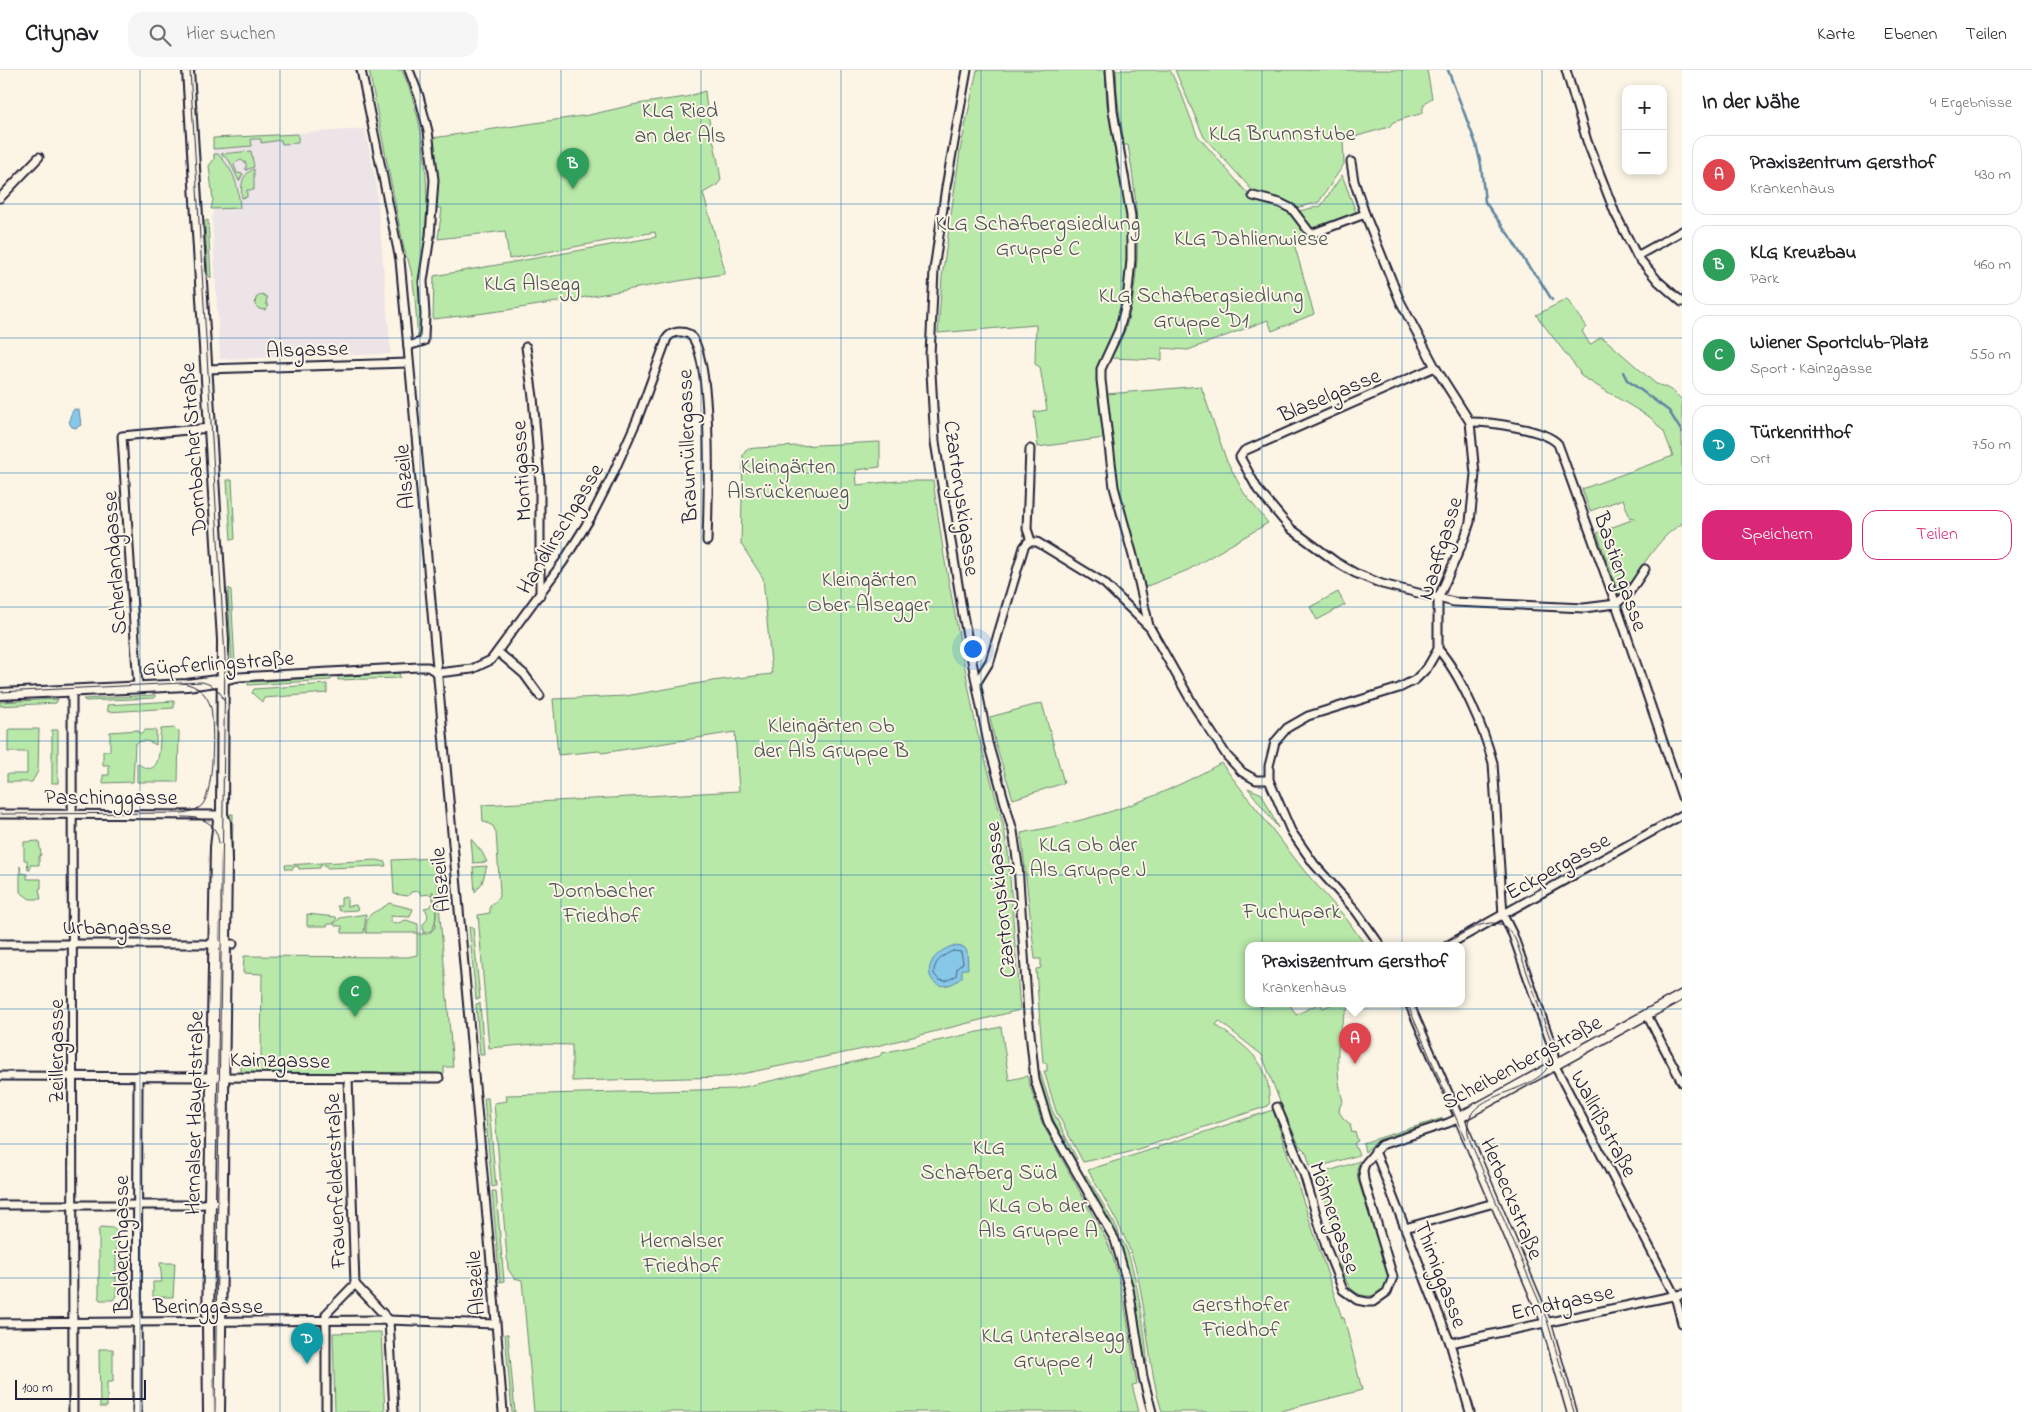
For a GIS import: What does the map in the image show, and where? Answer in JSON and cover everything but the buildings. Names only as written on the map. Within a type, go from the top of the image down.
[{"type":"main road","name":"Dornbacher Straße","points":[[188,70],[224,680]]},
{"type":"main road","name":"Dornbacher Straße","points":[[194,70],[199,170],[196,216]]},
{"type":"main road","name":"Güpferlingstraße","points":[[0,693],[200,684],[224,680]]},
{"type":"main road","name":"Hernalser Hauptstraße","points":[[219,1412],[219,1323],[211,1204],[227,1076],[229,944],[225,822],[222,815],[224,680]]},
{"type":"main road","name":"Hernalser Hauptstraße","points":[[209,1412],[204,1323],[211,1204],[216,847],[219,820],[222,815]]},
{"type":"street","name":"Alszeile","points":[[362,70],[400,260],[503,1412]]},
{"type":"street","points":[[408,346],[424,341],[423,281],[430,236],[434,180],[428,131],[420,96],[409,70]]},
{"type":"street","name":"Czartoryskigasse","points":[[967,70],[949,169],[934,270],[930,355],[931,402],[938,460],[965,624],[988,743],[1012,831],[1035,1080],[1048,1122],[1115,1240],[1120,1254],[1129,1288],[1143,1376],[1152,1412]]},
{"type":"street","points":[[1110,70],[1113,111],[1131,216],[1131,260],[1127,301],[1119,330],[1101,369],[1100,380],[1114,487],[1134,556],[1149,626]]},
{"type":"street","points":[[1566,70],[1587,141],[1615,214],[1636,256],[1658,281],[1682,302]]},
{"type":"street","points":[[0,198],[39,156]]},
{"type":"street","name":"Naaffgasse","points":[[1351,162],[1354,181],[1365,214],[1400,301],[1435,368],[1470,422],[1475,474],[1473,507],[1465,537],[1438,599],[1438,649]]},
{"type":"street","points":[[1253,196],[1280,203],[1292,209],[1311,234],[1365,214]]},
{"type":"street","points":[[1636,256],[1682,231]]},
{"type":"street","name":"Braumüllergasse","points":[[678,332],[689,334],[697,344],[704,388],[708,446],[707,541]]},
{"type":"street","name":"Handlirschgasse","points":[[438,673],[462,671],[478,667],[491,660],[564,562],[612,476],[637,420],[667,338],[678,332]]},
{"type":"street","name":"Montigasse","points":[[526,346],[533,397],[540,482],[540,595]]},
{"type":"street","name":"Alsgasse","points":[[206,368],[409,363]]},
{"type":"street","name":"Blaselgasse","points":[[1435,368],[1252,447],[1240,457],[1253,482],[1273,509],[1290,528],[1312,546],[1355,573],[1382,584],[1438,599]]},
{"type":"street","name":"Bastiengasse","points":[[1470,422],[1486,422],[1543,435],[1555,440],[1558,444],[1616,604],[1682,797]]},
{"type":"street","name":"Scherlandgasse","points":[[138,687],[122,436],[210,428]]},
{"type":"street","points":[[1030,449],[1027,529],[1031,541]]},
{"type":"street","points":[[977,682],[990,661],[1024,546],[1031,541],[1037,542],[1104,583],[1149,626],[1194,706],[1228,756],[1242,772],[1256,780],[1269,780]]},
{"type":"street","points":[[1438,599],[1454,602],[1584,608],[1616,604],[1629,593],[1645,569]]},
{"type":"street","points":[[1378,942],[1356,911],[1314,864],[1290,830],[1269,780],[1269,766],[1275,742],[1287,728],[1308,716],[1399,688],[1415,680],[1428,668],[1438,649]]},
{"type":"street","name":"Wallrißstraße","points":[[1438,649],[1449,661],[1487,741],[1493,763],[1503,915],[1513,934],[1553,1049],[1555,1066],[1679,1295],[1682,1323]]},
{"type":"street","points":[[498,652],[524,674],[540,696]]},
{"type":"street","name":"Güpferlingstraße","points":[[224,680],[239,677],[419,667],[428,668],[438,673]]},
{"type":"street","name":"Zeillergasse","points":[[72,690],[73,1412]]},
{"type":"street","name":"Paschinggasse","points":[[0,814],[222,815]]},
{"type":"street","name":"Eckpergasse","points":[[1454,942],[1682,815]]},
{"type":"street","name":"Urbangasse","points":[[0,944],[229,944]]},
{"type":"street","name":"Scheibenbergstraße","points":[[1375,1151],[1381,1145],[1459,1118],[1682,995]]},
{"type":"street","name":"Herbeckstraße","points":[[1410,1007],[1546,1322],[1572,1412]]},
{"type":"street","points":[[1647,1015],[1682,1082]]},
{"type":"street","name":"Kainzgasse","points":[[0,1076],[439,1078]]},
{"type":"street","name":"Balderichgasse","points":[[137,1412],[138,1076]]},
{"type":"street","name":"Frauenfelderstraße","points":[[348,1078],[355,1284]]},
{"type":"street","name":"Möhnergasse","points":[[1277,1107],[1304,1174],[1343,1290],[1357,1300],[1367,1302],[1373,1302],[1387,1292],[1393,1277],[1363,1175],[1365,1164],[1375,1151]]},
{"type":"street","name":"Thimiggasse","points":[[1375,1151],[1450,1343],[1470,1412]]},
{"type":"street","points":[[1405,1228],[1494,1203]]},
{"type":"street","points":[[0,1204],[211,1204]]},
{"type":"street","points":[[326,1412],[326,1322],[328,1311],[355,1284],[389,1320],[394,1412]]},
{"type":"street","name":"Erndtgasse","points":[[1450,1343],[1679,1295]]},
{"type":"street","name":"Beringgasse","points":[[0,1323],[219,1323],[389,1320],[495,1324]]},
{"type":"shaded area","points":[[365,129],[376,182],[391,354],[220,359],[212,219],[215,204],[213,138]]},
{"type":"green space","points":[[369,70],[402,70],[410,90],[421,131],[427,196],[425,243],[421,273],[422,329],[421,337],[418,338],[411,270],[404,249]]},
{"type":"green space","name":"KLG Schafbergsiedlung Gruppe C","points":[[977,70],[1105,70],[1107,104],[1127,217],[1127,251],[1124,291],[1119,317],[1097,368],[1104,438],[1038,447],[1034,412],[1047,410],[1040,367],[1035,364],[1036,325],[938,333],[942,277],[960,151]]},
{"type":"green space","points":[[1116,70],[1170,70],[1197,135],[1254,201],[1290,210],[1307,235],[1293,240],[1314,314],[1272,331],[1268,320],[1188,350],[1162,348],[1162,360],[1111,358],[1127,324],[1132,302],[1137,257],[1134,189],[1128,145],[1124,145],[1117,95]]},
{"type":"green space","name":"KLG Brunnstube","points":[[1175,70],[1427,70],[1432,98],[1424,104],[1423,113],[1393,122],[1389,127],[1343,140],[1344,164],[1319,202],[1296,208],[1253,191],[1204,137]]},
{"type":"green space","points":[[705,91],[721,180],[717,185],[703,193],[724,267],[724,274],[506,310],[433,319],[434,276],[656,237],[655,232],[509,259],[505,231],[438,239],[442,208],[437,208],[437,177],[433,138],[589,115],[637,104],[686,97]]},
{"type":"green space","points":[[298,134],[298,143],[282,144],[281,140],[261,143],[261,139],[251,139],[252,146],[213,149],[213,138]]},
{"type":"green space","points":[[251,151],[254,167],[246,170],[246,163],[241,160],[234,165],[237,173],[243,174],[239,181],[229,160],[221,154]]},
{"type":"green space","points":[[214,154],[218,154],[231,172],[238,191],[240,208],[211,209],[213,200],[209,166],[214,159]]},
{"type":"green space","points":[[254,169],[254,190],[247,190],[247,197],[242,198],[244,177]]},
{"type":"green space","points":[[1342,175],[1357,215],[1314,230],[1299,211],[1321,206]]},
{"type":"green space","points":[[208,220],[211,278],[208,275],[205,224],[202,223]]},
{"type":"green space","points":[[262,294],[268,298],[266,300],[269,306],[265,310],[259,309],[255,305],[256,298]]},
{"type":"green space","points":[[1567,299],[1586,327],[1582,331],[1590,345],[1601,337],[1656,384],[1664,386],[1682,400],[1682,524],[1656,547],[1619,595],[1597,533],[1634,519],[1633,517],[1630,518],[1623,499],[1590,511],[1582,489],[1673,456],[1664,432],[1651,418],[1581,376],[1536,315]]},
{"type":"green space","points":[[1201,386],[1226,459],[1244,493],[1268,523],[1188,570],[1145,587],[1112,458],[1107,394]]},
{"type":"green space","points":[[880,442],[880,467],[856,470],[857,485],[897,481],[933,481],[944,556],[976,727],[1003,823],[1008,852],[1020,1010],[873,1047],[727,1077],[572,1081],[572,1045],[535,1044],[489,1048],[478,915],[490,913],[490,906],[498,899],[500,892],[496,833],[493,826],[483,821],[482,805],[739,791],[735,732],[602,753],[599,751],[558,755],[553,699],[626,696],[712,681],[772,674],[763,578],[741,544],[743,455],[747,449],[756,448]]},
{"type":"green space","points":[[227,480],[232,480],[235,539],[231,540]]},
{"type":"green space","points":[[229,588],[231,590],[235,665],[232,665]]},
{"type":"green space","points":[[1338,592],[1345,605],[1317,620],[1310,607]]},
{"type":"green space","points":[[399,673],[400,678],[338,680],[338,677]]},
{"type":"green space","points":[[331,677],[331,680],[248,685],[248,682]]},
{"type":"green space","points":[[327,684],[327,693],[264,698],[262,702],[252,693],[254,689]]},
{"type":"green space","points":[[155,695],[155,698],[86,701],[83,699]]},
{"type":"green space","points":[[58,699],[56,703],[0,706],[0,702]]},
{"type":"green space","points":[[174,701],[174,708],[108,712],[107,705]]},
{"type":"green space","points":[[1042,703],[1064,783],[1013,799],[995,742],[990,717]]},
{"type":"green space","points":[[175,728],[179,732],[178,782],[137,782],[137,763],[146,768],[152,768],[156,764],[161,729]]},
{"type":"green space","points":[[39,729],[38,771],[32,782],[7,782],[7,774],[27,774],[27,752],[8,752],[8,730]]},
{"type":"green space","points":[[52,730],[58,730],[58,783],[52,783]]},
{"type":"green space","points":[[138,730],[139,733],[143,733],[145,730],[156,730],[156,745],[146,741],[140,741],[135,744],[133,782],[103,783],[103,775],[109,775],[109,765],[103,765],[103,751],[110,751],[110,732]]},
{"type":"green space","points":[[1221,763],[1306,873],[1346,918],[1363,942],[1245,942],[1245,1007],[1291,1007],[1296,1015],[1312,1007],[1349,1007],[1339,1037],[1338,1064],[1343,1101],[1339,1112],[1350,1124],[1352,1133],[1355,1132],[1358,1141],[1354,1143],[1359,1155],[1311,1169],[1306,1152],[1299,1145],[1282,1107],[1262,1055],[1219,1021],[1216,1025],[1244,1046],[1259,1062],[1268,1082],[1270,1100],[1268,1106],[1126,1153],[1083,1162],[1056,1111],[1044,1071],[1047,1071],[1047,1063],[1043,1063],[1036,969],[1041,968],[1041,959],[1035,959],[1021,833],[1100,815],[1148,798]]},
{"type":"green space","points":[[1248,788],[1262,794],[1278,828]]},
{"type":"green space","points":[[230,814],[233,814],[231,924],[228,924]]},
{"type":"green space","points":[[471,839],[482,852],[487,862],[473,863]]},
{"type":"green space","points":[[39,841],[41,855],[39,856],[39,865],[30,865],[30,870],[28,870],[27,860],[24,860],[24,842]]},
{"type":"green space","points":[[435,858],[453,1067],[444,1067],[444,1074],[241,1074],[241,1061],[261,1061],[262,974],[243,973],[244,956],[408,957],[417,955],[417,934],[428,934],[435,928],[436,919],[431,931],[423,933],[423,924],[428,916],[424,908],[429,907],[434,902],[431,894],[421,895],[419,891],[411,892],[408,896],[394,894],[392,860]],"holes":[[[432,891],[437,897],[436,913],[435,900]]]},
{"type":"green space","points":[[377,860],[385,862],[386,866],[326,868],[326,865],[320,866],[320,868],[299,869],[298,866],[293,867],[293,869],[286,869],[285,865]]},
{"type":"green space","points":[[20,866],[21,873],[27,874],[27,879],[41,879],[41,888],[39,889],[41,899],[30,899],[20,892]]},
{"type":"green space","points":[[487,866],[482,883],[475,892],[473,867]]},
{"type":"green space","points":[[347,897],[347,906],[356,905],[358,910],[340,911],[337,906],[341,906],[341,898]]},
{"type":"green space","points":[[389,903],[413,909],[410,917],[391,916],[391,922],[398,923],[406,920],[418,924],[418,933],[366,933],[369,916]]},
{"type":"green space","points":[[307,914],[337,918],[333,924],[328,924],[327,926],[307,926]]},
{"type":"green space","points":[[366,914],[364,933],[342,933],[342,926],[335,926],[334,924],[340,918]]},
{"type":"green space","points":[[469,927],[473,927],[480,999],[476,999]]},
{"type":"green space","points":[[480,1003],[484,1055],[480,1055],[476,1004]]},
{"type":"green space","name":"Hernalser Friedhof","points":[[1001,1027],[1009,1080],[1027,1076],[1042,1123],[1107,1241],[1126,1311],[1137,1384],[1132,1385],[1139,1412],[534,1412],[522,1280],[514,1278],[508,1269],[494,1103],[507,1101],[506,1095],[735,1089],[880,1056],[882,1053]]},
{"type":"green space","points":[[1038,1071],[1040,1071],[1052,1110],[1077,1159],[1075,1160],[1065,1142],[1064,1136],[1062,1137],[1050,1113],[1041,1088]]},
{"type":"green space","points":[[484,1098],[488,1098],[496,1186],[492,1187]]},
{"type":"green space","name":"Gersthofer Friedhof","points":[[1273,1110],[1342,1318],[1344,1318],[1362,1390],[1277,1412],[1162,1412],[1153,1376],[1143,1302],[1135,1265],[1120,1228],[1088,1170],[1156,1148],[1157,1150],[1158,1147]]},
{"type":"green space","points":[[1443,1118],[1443,1120],[1377,1141],[1365,1152],[1363,1143]]},
{"type":"green space","points":[[1360,1161],[1357,1169],[1358,1180],[1389,1273],[1389,1281],[1385,1288],[1380,1293],[1367,1296],[1353,1290],[1345,1278],[1340,1265],[1333,1229],[1316,1175]]},
{"type":"green space","points":[[1086,1175],[1120,1236],[1118,1237],[1084,1176]]},
{"type":"green space","points":[[492,1191],[496,1191],[504,1281],[500,1282]]},
{"type":"green space","points":[[101,1227],[113,1228],[116,1231],[116,1296],[113,1300],[100,1300],[98,1297],[98,1231]]},
{"type":"green space","points":[[1122,1240],[1127,1249],[1139,1299],[1146,1352],[1147,1363],[1145,1364],[1136,1304],[1119,1241]]},
{"type":"green space","points":[[160,1263],[175,1263],[173,1297],[153,1297],[153,1282],[162,1282]]},
{"type":"green space","points":[[381,1332],[385,1412],[335,1412],[333,1333]]},
{"type":"green space","points":[[505,1334],[508,1334],[515,1412],[512,1412]]},
{"type":"green space","points":[[99,1349],[113,1349],[113,1382],[107,1382],[107,1407],[100,1407]]},
{"type":"water","points":[[74,409],[79,410],[81,425],[76,428],[70,425],[69,421]]},
{"type":"water","points":[[952,946],[964,947],[967,951],[968,969],[962,969],[962,977],[952,984],[942,986],[935,983],[931,977],[932,961],[939,953]]},
{"type":"waterway","points":[[1448,70],[1476,144],[1481,165],[1485,202],[1552,300]]},
{"type":"waterway","points":[[1623,372],[1627,380],[1669,411],[1682,432]]},
{"type":"tram line","points":[[190,70],[225,657],[215,1412]]},
{"type":"tram line","points":[[0,692],[202,682],[216,689],[225,703]]},
{"type":"tram line","points":[[0,814],[182,813],[199,808],[207,796],[211,772],[213,743],[211,708],[207,698],[201,691],[182,683]]},
{"type":"tram line","points":[[182,817],[202,819],[207,822],[215,830],[219,844]]},
{"type":"tram line","points":[[1448,942],[1472,929],[1492,923],[1501,925],[1509,930],[1516,941],[1552,1044],[1550,1063],[1540,1076],[1525,1085],[1490,1099],[1476,1109],[1468,1122],[1470,1141],[1547,1320],[1574,1412]]},
{"type":"tram line","points":[[1409,1007],[1465,1139]]},
{"type":"place","name":"KLG Kreuzbau","points":[[573,189]]},
{"type":"place","name":"Wiener Sportclub-Platz","points":[[355,1017]]},
{"type":"place","name":"Praxiszentrum Gersthof","points":[[1355,1064]]},
{"type":"place","name":"Türkenritthof","points":[[307,1364]]},
{"type":"park label","name":"KLG Ried an der Als","points":[[680,122]]},
{"type":"park label","name":"KLG Dahlienwiese","points":[[1251,237]]},
{"type":"park label","name":"KLG Alsegg","points":[[532,282]]},
{"type":"park label","name":"KLG Schafbergsiedlung Gruppe D1","points":[[1201,306]]},
{"type":"park label","name":"Kleingärten Alsrückenweg","points":[[788,478]]},
{"type":"park label","name":"Kleingärten Ober Alsegger","points":[[869,590]]},
{"type":"park label","name":"Kleingärten Ob der Als Gruppe B","points":[[831,736]]},
{"type":"park label","name":"KLG Ob der Als Gruppe J","points":[[1088,856]]},
{"type":"park label","name":"Dornbacher Friedhof","points":[[602,902]]},
{"type":"park label","name":"Fuchupark","points":[[1292,910]]},
{"type":"park label","name":"KLG Schafberg Süd","points":[[989,1158]]},
{"type":"park label","name":"KLG Ob der Als Gruppe A","points":[[1038,1216]]},
{"type":"park label","name":"KLG Unteralsegg Gruppe 1","points":[[1053,1346]]}]
